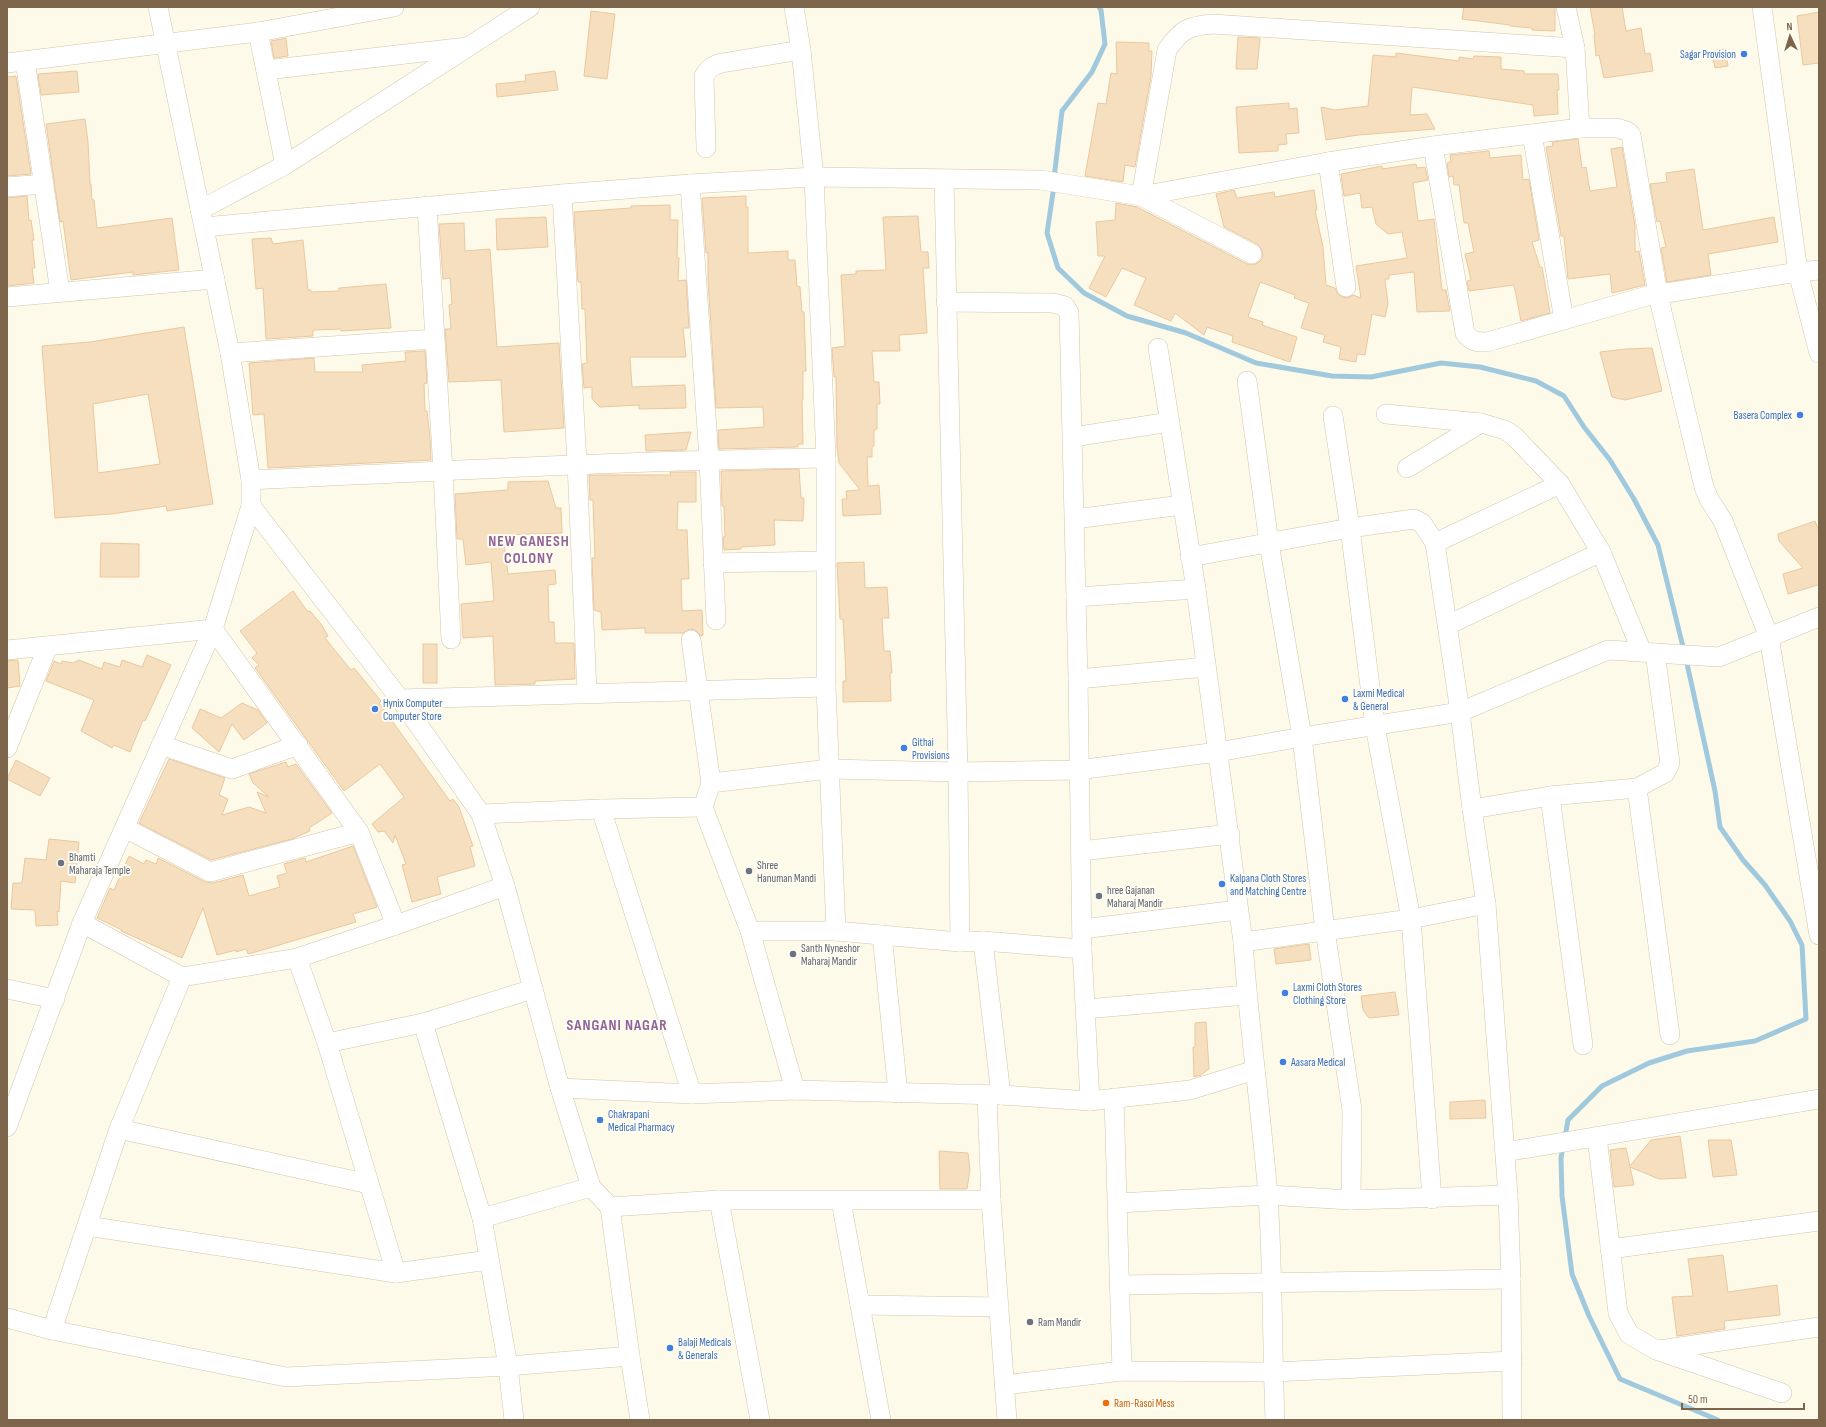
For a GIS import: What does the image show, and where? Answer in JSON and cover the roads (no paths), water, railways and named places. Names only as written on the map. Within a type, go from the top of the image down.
[{"type":"street","points":[[7,1128],[82,923],[213,629],[251,506],[251,480],[230,353],[164,42],[158,7]]},
{"type":"street","points":[[60,292],[44,184],[16,62],[164,42],[258,32],[302,15],[394,7]]},
{"type":"street","points":[[202,218],[530,7]]},
{"type":"street","points":[[794,7],[801,50],[814,177],[826,458],[826,687],[836,931]]},
{"type":"street","points":[[1566,7],[1575,48],[1580,128]]},
{"type":"street","points":[[1762,7],[1798,272],[1819,353]]},
{"type":"street","points":[[1141,196],[1167,50],[1175,38],[1193,26],[1213,24],[1575,48]]},
{"type":"street","points":[[258,32],[285,165]]},
{"type":"street","points":[[266,70],[471,46]]},
{"type":"street","points":[[706,148],[704,76],[708,69],[714,64],[722,62],[801,50]]},
{"type":"street","points":[[1141,196],[1328,162],[1433,146],[1580,128],[1617,128],[1627,131],[1631,136],[1658,294],[1704,487],[1723,521],[1769,637],[1810,872],[1819,935]]},
{"type":"street","points":[[1532,134],[1564,320]]},
{"type":"street","points":[[1433,146],[1465,332],[1469,339],[1476,342],[1487,342],[1658,294],[1819,270]]},
{"type":"street","points":[[1328,162],[1346,287]]},
{"type":"street","points":[[202,218],[427,206],[690,184],[814,177],[944,180],[1041,180],[1141,196],[1252,254]]},
{"type":"street","points":[[944,180],[958,772],[960,942]]},
{"type":"street","points":[[7,187],[44,184]]},
{"type":"street","points":[[690,184],[709,459],[716,620]]},
{"type":"street","points":[[562,194],[577,464],[586,692]]},
{"type":"street","points":[[427,206],[443,471],[451,638]]},
{"type":"street","points":[[7,297],[215,279]]},
{"type":"street","points":[[946,302],[1052,302],[1065,306],[1070,313],[1082,949],[1090,1101]]},
{"type":"street","points":[[230,353],[434,339]]},
{"type":"street","points":[[1158,348],[1196,589],[1230,834],[1243,942],[1246,994],[1268,1196],[1272,1284],[1274,1420]]},
{"type":"street","points":[[1248,381],[1269,543],[1302,737],[1325,930],[1352,1110],[1351,1200]]},
{"type":"street","points":[[1386,414],[1481,423],[1505,430],[1514,436],[1560,484],[1601,552],[1655,653],[1670,763],[1665,773],[1637,788],[1550,796],[1472,809]]},
{"type":"street","points":[[1332,416],[1350,528],[1375,726],[1411,919],[1432,1199]]},
{"type":"street","points":[[1073,437],[1170,422]]},
{"type":"street","points":[[1407,468],[1481,423]]},
{"type":"street","points":[[251,480],[577,464],[709,459],[826,458]]},
{"type":"street","points":[[1435,543],[1560,484]]},
{"type":"street","points":[[1075,519],[1182,505]]},
{"type":"street","points":[[251,506],[400,699],[481,814],[505,886],[560,1088],[591,1187],[610,1207],[640,1420]]},
{"type":"street","points":[[1190,557],[1350,528],[1414,519],[1422,523],[1435,543],[1448,625],[1486,904],[1508,1195],[1511,1279],[1512,1420]]},
{"type":"street","points":[[1448,625],[1601,552]]},
{"type":"street","points":[[713,563],[826,561]]},
{"type":"street","points":[[1076,598],[1196,589]]},
{"type":"street","points":[[711,782],[829,769],[958,772],[1078,770],[1218,752],[1460,712],[1608,650],[1719,657],[1819,617]]},
{"type":"street","points":[[7,650],[213,629]]},
{"type":"street","points":[[213,629],[298,744],[359,832],[396,926]]},
{"type":"street","points":[[691,640],[711,782],[703,807],[750,931],[795,1090]]},
{"type":"street","points":[[7,748],[48,646]]},
{"type":"street","points":[[1078,679],[1206,667]]},
{"type":"street","points":[[400,699],[586,692],[826,687]]},
{"type":"street","points":[[161,745],[232,769],[298,744]]},
{"type":"street","points":[[1637,788],[1670,1035]]},
{"type":"street","points":[[1550,796],[1584,1045]]},
{"type":"street","points":[[481,814],[703,807]]},
{"type":"street","points":[[602,809],[692,1094]]},
{"type":"street","points":[[125,828],[210,872],[359,832]]},
{"type":"street","points":[[1081,851],[1230,834]]},
{"type":"street","points":[[82,923],[182,977],[297,958],[396,926],[505,886]]},
{"type":"street","points":[[1243,942],[1411,919],[1486,904]]},
{"type":"street","points":[[1082,929],[1238,910]]},
{"type":"street","points":[[750,931],[836,931],[960,942],[983,941],[1082,949]]},
{"type":"street","points":[[882,935],[898,1093]]},
{"type":"street","points":[[983,941],[994,1095],[991,1200],[1007,1420]]},
{"type":"street","points":[[297,958],[327,1043],[396,1273]]},
{"type":"street","points":[[52,1330],[120,1129],[182,977]]},
{"type":"street","points":[[7,988],[55,998]]},
{"type":"street","points":[[327,1043],[423,1023],[533,989]]},
{"type":"street","points":[[1086,1009],[1246,994]]},
{"type":"street","points":[[423,1023],[482,1218],[488,1260],[508,1366],[514,1420]]},
{"type":"street","points":[[560,1088],[692,1094],[795,1090],[994,1095],[1090,1101],[1190,1090],[1254,1070]]},
{"type":"street","points":[[1114,1098],[1122,1370]]},
{"type":"street","points":[[1505,1152],[1819,1099]]},
{"type":"street","points":[[120,1129],[369,1184]]},
{"type":"street","points":[[1597,1136],[1618,1314],[1629,1334],[1656,1350],[1782,1393]]},
{"type":"street","points":[[482,1218],[591,1187]]},
{"type":"street","points":[[1118,1203],[1268,1196],[1351,1200],[1432,1199],[1508,1195]]},
{"type":"street","points":[[610,1207],[719,1200],[991,1200]]},
{"type":"street","points":[[719,1200],[760,1420]]},
{"type":"street","points":[[841,1201],[881,1420]]},
{"type":"street","points":[[1610,1249],[1819,1221]]},
{"type":"street","points":[[87,1226],[396,1273],[488,1260]]},
{"type":"street","points":[[1120,1285],[1272,1284],[1511,1279]]},
{"type":"street","points":[[860,1305],[999,1307]]},
{"type":"street","points":[[7,1318],[52,1330],[286,1377],[508,1366],[630,1356]]},
{"type":"street","points":[[1656,1350],[1819,1327]]},
{"type":"street","points":[[1005,1385],[1122,1370],[1273,1372],[1512,1361]]},
{"type":"waterway","points":[[1054,178],[1062,111],[1092,72],[1105,44],[1101,10],[1099,7]]},
{"type":"waterway","points":[[1054,186],[1047,233],[1058,268],[1084,293],[1127,316],[1186,333],[1256,363],[1332,376],[1371,377],[1441,363],[1480,367],[1536,381],[1564,396],[1584,427],[1610,460],[1634,499],[1658,545],[1684,651]]},
{"type":"waterway","points":[[1565,1137],[1568,1120],[1602,1086],[1649,1063],[1687,1051],[1755,1041],[1806,1019],[1802,945],[1790,921],[1765,885],[1743,860],[1720,827],[1715,791],[1686,659]]},
{"type":"waterway","points":[[1563,1147],[1561,1158],[1562,1196],[1572,1274],[1589,1316],[1620,1379],[1718,1420]]},
{"type":"place","name":"Sagar Provision","points":[[1744,54]]},
{"type":"place","name":"Basera Complex","points":[[1800,415]]},
{"type":"place","name":"Laxmi Medical & General","points":[[1345,699]]},
{"type":"place","name":"Hynix Computer Computer Store","points":[[375,709]]},
{"type":"place","name":"Githai Provisions","points":[[904,748]]},
{"type":"place","name":"Bhamti Maharaja Temple","points":[[61,863]]},
{"type":"place","name":"Shree Hanuman Mandi","points":[[749,871]]},
{"type":"place","name":"Kalpana Cloth Stores and Matching Centre","points":[[1222,884]]},
{"type":"place","name":"hree Gajanan Maharaj Mandir","points":[[1099,896]]},
{"type":"place","name":"Santh Nyneshor Maharaj Mandir","points":[[793,954]]},
{"type":"place","name":"Laxmi Cloth Stores Clothing Store","points":[[1285,993]]},
{"type":"place","name":"Aasara Medical","points":[[1283,1062]]},
{"type":"place","name":"Chakrapani Medical Pharmacy","points":[[600,1120]]},
{"type":"place","name":"Ram Mandir","points":[[1030,1322]]},
{"type":"place","name":"Balaji Medicals & Generals","points":[[670,1348]]},
{"type":"place","name":"Ram-Rasoi Mess","points":[[1106,1403]]},
{"type":"district","name":"NEW GANESH COLONY","points":[[529,550]]},
{"type":"district","name":"SANGANI NAGAR","points":[[617,1025]]}]
